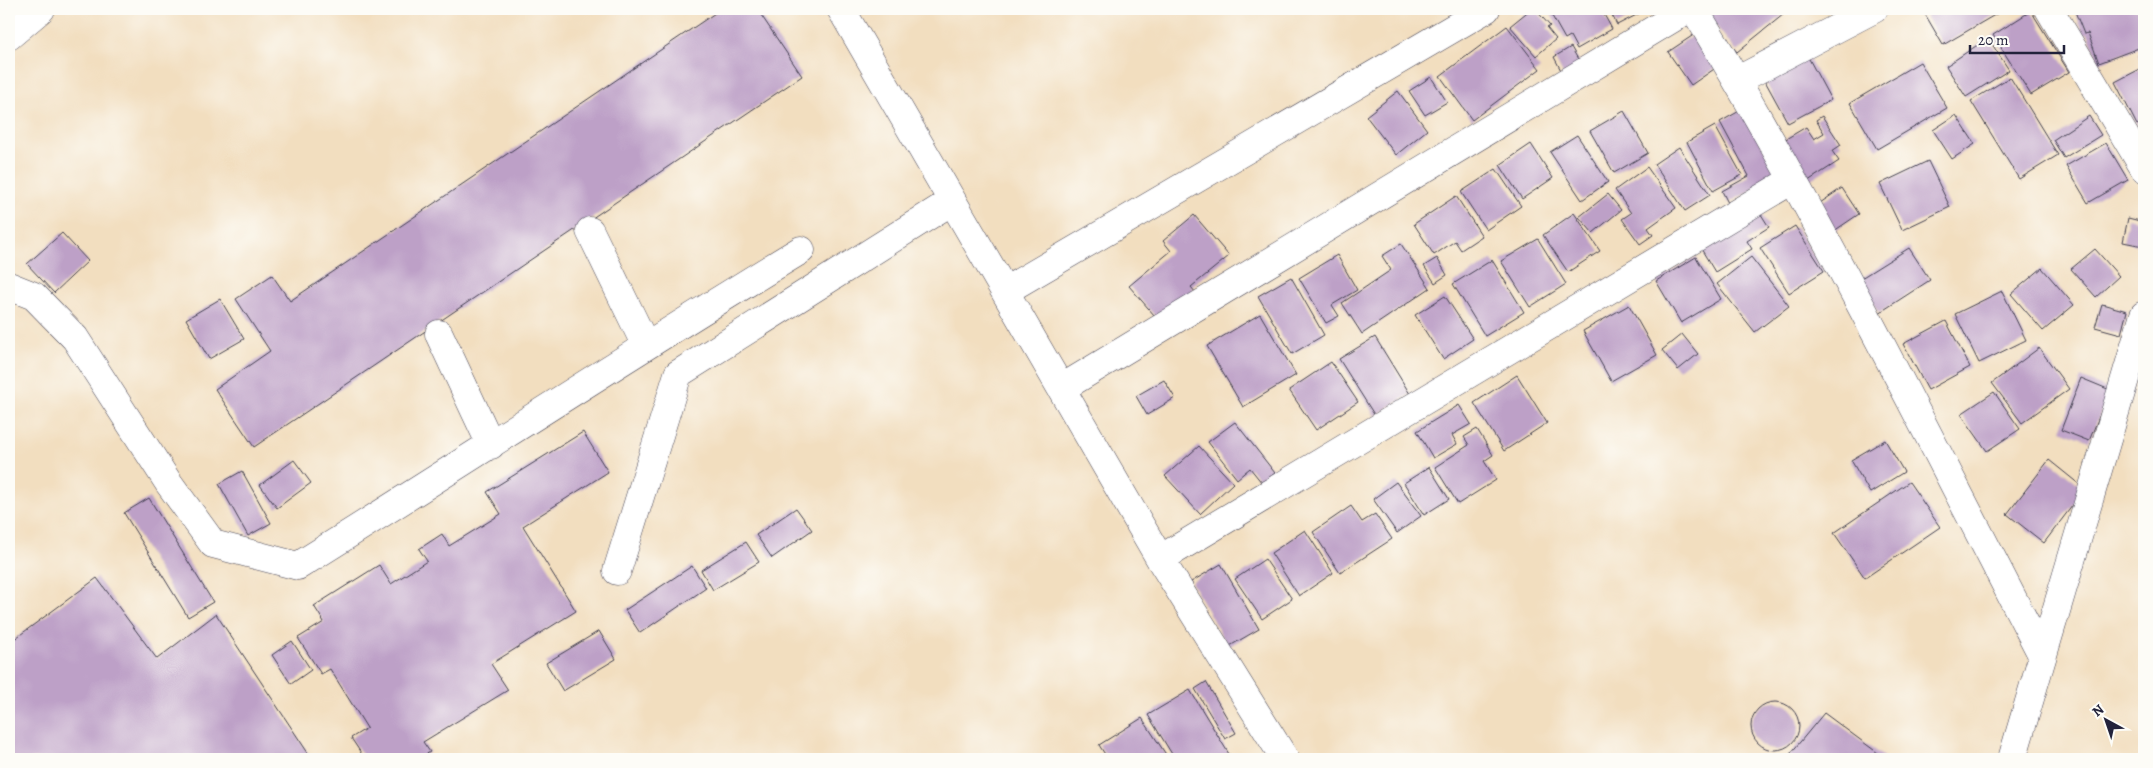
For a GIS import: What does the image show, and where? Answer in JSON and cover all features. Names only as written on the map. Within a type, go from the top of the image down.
[{"type":"street","points":[[9,36],[41,9]]},
{"type":"street","points":[[841,9],[1160,559],[1285,759]]},
{"type":"street","points":[[1005,291],[1486,9]]},
{"type":"street","points":[[1062,388],[1688,9]]},
{"type":"street","points":[[1694,9],[1738,80],[1871,326],[2042,655]]},
{"type":"street","points":[[1738,80],[1874,9]]},
{"type":"street","points":[[2049,9],[2144,168]]},
{"type":"street","points":[[1160,559],[1792,180]]},
{"type":"street","points":[[617,571],[678,374],[952,201]]},
{"type":"street","points":[[590,231],[645,344]]},
{"type":"street","points":[[9,286],[34,296],[74,338],[168,482],[213,544],[298,566],[491,445],[645,344],[801,250]]},
{"type":"street","points":[[2012,759],[2144,315]]},
{"type":"street","points":[[439,334],[491,445]]},
{"type":"building","points":[[721,9],[757,9],[802,76],[254,447],[215,389],[270,351],[236,299],[272,275],[290,301]]},
{"type":"building","points":[[1531,9],[1535,9],[1550,26],[1547,28],[1556,39],[1536,56],[1510,26]]},
{"type":"building","points":[[1548,9],[1601,9],[1612,29],[1577,49],[1570,36],[1565,39]]},
{"type":"building","points":[[1609,9],[1648,9],[1617,25]]},
{"type":"building","points":[[1715,9],[1780,9],[1784,14],[1737,52],[1707,15]]},
{"type":"building","points":[[1922,9],[2005,9],[1943,45]]},
{"type":"building","points":[[2074,9],[2144,9],[2144,46],[2099,63],[2088,33],[2084,34]]},
{"type":"building","points":[[2031,11],[2069,72],[2031,95],[1993,35]]},
{"type":"building","points":[[1507,26],[1540,69],[1472,120],[1440,76]]},
{"type":"building","points":[[1698,32],[1720,65],[1691,85],[1668,52]]},
{"type":"building","points":[[1988,38],[2009,70],[1966,97],[1946,66]]},
{"type":"building","points":[[1571,47],[1583,68],[1565,78],[1554,57]]},
{"type":"building","points":[[2144,52],[2144,67],[2138,55]]},
{"type":"building","points":[[1808,57],[1831,100],[1788,123],[1765,81]]},
{"type":"building","points":[[1920,62],[1947,108],[1877,149],[1850,103]]},
{"type":"building","points":[[2144,67],[2144,121],[2137,125],[2115,82]]},
{"type":"building","points":[[1431,77],[1447,102],[1425,115],[1409,91]]},
{"type":"building","points":[[2010,77],[2058,155],[2019,179],[1971,101]]},
{"type":"building","points":[[1398,91],[1427,130],[1396,155],[1366,116]]},
{"type":"building","points":[[1743,109],[1779,176],[1728,203],[1722,191],[1749,176],[1720,122]]},
{"type":"building","points":[[1624,111],[1648,153],[1614,173],[1590,131]]},
{"type":"building","points":[[1956,115],[1975,144],[1952,159],[1933,130]]},
{"type":"building","points":[[1822,116],[1841,145],[1832,151],[1839,161],[1805,183],[1779,143],[1806,127],[1814,139],[1824,133],[1816,120]]},
{"type":"building","points":[[2089,116],[2101,135],[2064,158],[2053,140]]},
{"type":"building","points":[[1715,126],[1742,175],[1713,191],[1687,142]]},
{"type":"building","points":[[1577,135],[1608,182],[1582,200],[1550,152]]},
{"type":"building","points":[[2106,143],[2128,180],[2088,203],[2066,166]]},
{"type":"building","points":[[1531,144],[1553,178],[1522,199],[1500,165]]},
{"type":"building","points":[[1679,147],[1710,195],[1685,211],[1654,164]]},
{"type":"building","points":[[1928,161],[1950,207],[1902,230],[1880,184]]},
{"type":"building","points":[[1647,167],[1676,208],[1648,228],[1653,235],[1640,244],[1622,219],[1631,213],[1615,190]]},
{"type":"building","points":[[1496,169],[1521,206],[1486,230],[1461,192]]},
{"type":"building","points":[[1842,188],[1859,214],[1834,231],[1817,205]]},
{"type":"building","points":[[1608,194],[1621,210],[1593,233],[1579,217]]},
{"type":"building","points":[[1456,196],[1482,236],[1461,250],[1455,241],[1434,255],[1414,224]]},
{"type":"building","points":[[1759,211],[1769,227],[1747,241],[1752,249],[1715,272],[1700,247]]},
{"type":"building","points":[[1574,213],[1600,251],[1568,272],[1543,235]]},
{"type":"building","points":[[1194,215],[1229,256],[1191,287],[1196,293],[1161,323],[1129,286],[1171,251],[1163,241]]},
{"type":"building","points":[[2128,218],[2144,222],[2143,246],[2123,242]]},
{"type":"building","points":[[1795,226],[1824,271],[1789,293],[1760,248]]},
{"type":"building","points":[[62,233],[88,261],[54,293],[27,264]]},
{"type":"building","points":[[1538,239],[1566,284],[1530,307],[1501,261]]},
{"type":"building","points":[[1401,244],[1430,288],[1362,334],[1342,303],[1391,270],[1382,256]]},
{"type":"building","points":[[1909,248],[1930,280],[1879,313],[1858,280]]},
{"type":"building","points":[[2095,249],[2119,276],[2096,297],[2071,269]]},
{"type":"building","points":[[1337,255],[1357,290],[1332,305],[1339,316],[1326,323],[1299,278]]},
{"type":"building","points":[[1696,257],[1721,299],[1681,323],[1656,281]]},
{"type":"building","points":[[1751,257],[1789,306],[1755,332],[1717,284]]},
{"type":"building","points":[[1437,258],[1447,275],[1435,283],[1424,266]]},
{"type":"building","points":[[1492,260],[1524,312],[1485,336],[1453,284]]},
{"type":"building","points":[[2042,268],[2074,305],[2043,331],[2011,294]]},
{"type":"building","points":[[1291,277],[1324,335],[1292,354],[1258,296]]},
{"type":"building","points":[[2002,291],[2026,340],[1979,363],[1955,314]]},
{"type":"building","points":[[1445,296],[1473,339],[1443,359],[1415,315]]},
{"type":"building","points":[[220,299],[244,339],[209,359],[186,319]]},
{"type":"building","points":[[2102,304],[2127,311],[2121,334],[2095,327]]},
{"type":"building","points":[[1629,305],[1657,355],[1611,381],[1583,331]]},
{"type":"building","points":[[1260,314],[1296,375],[1243,407],[1207,346]]},
{"type":"building","points":[[1946,321],[1970,367],[1928,390],[1903,344]]},
{"type":"building","points":[[1682,334],[1698,354],[1678,370],[1662,350]]},
{"type":"building","points":[[1375,337],[1410,394],[1375,416],[1339,359]]},
{"type":"building","points":[[2039,348],[2069,389],[2022,423],[1992,383]]},
{"type":"building","points":[[1331,362],[1358,402],[1316,430],[1289,390]]},
{"type":"building","points":[[1517,375],[1547,423],[1504,451],[1474,403]]},
{"type":"building","points":[[2081,378],[2110,390],[2089,441],[2061,430]]},
{"type":"building","points":[[1164,380],[1175,398],[1147,415],[1136,396]]},
{"type":"building","points":[[1994,392],[2020,429],[1987,451],[1961,414]]},
{"type":"building","points":[[1459,405],[1471,424],[1452,435],[1457,444],[1433,458],[1417,431]]},
{"type":"building","points":[[1235,422],[1275,473],[1262,483],[1250,468],[1237,479],[1208,442]]},
{"type":"building","points":[[1477,429],[1493,455],[1484,461],[1496,480],[1458,504],[1435,467],[1469,445],[1464,437]]},
{"type":"building","points":[[583,432],[608,472],[523,526],[576,611],[491,664],[508,690],[423,742],[430,752],[418,759],[365,759],[351,738],[367,728],[330,669],[321,674],[298,638],[324,622],[314,606],[379,565],[391,584],[427,561],[419,549],[442,534],[449,546],[501,514],[487,492]]},
{"type":"building","points":[[1885,440],[1904,472],[1870,493],[1851,460]]},
{"type":"building","points":[[1199,446],[1233,483],[1200,514],[1165,476]]},
{"type":"building","points":[[294,460],[311,483],[277,508],[260,485]]},
{"type":"building","points":[[2049,460],[2085,489],[2044,543],[2007,514]]},
{"type":"building","points":[[1429,467],[1449,499],[1424,515],[1404,483]]},
{"type":"building","points":[[242,471],[271,523],[248,536],[219,484]]},
{"type":"building","points":[[1396,482],[1421,516],[1397,533],[1373,499]]},
{"type":"building","points":[[1909,482],[1940,527],[1865,578],[1834,533]]},
{"type":"building","points":[[149,498],[213,602],[188,617],[124,513]]},
{"type":"building","points":[[1351,506],[1362,522],[1375,514],[1392,539],[1340,573],[1313,532]]},
{"type":"building","points":[[796,508],[812,530],[772,558],[756,535]]},
{"type":"building","points":[[1305,530],[1333,573],[1299,596],[1271,553]]},
{"type":"building","points":[[746,542],[759,562],[713,590],[701,570]]},
{"type":"building","points":[[1265,559],[1292,599],[1262,619],[1235,579]]},
{"type":"building","points":[[1221,564],[1259,629],[1228,647],[1191,582]]},
{"type":"building","points":[[692,566],[706,588],[640,633],[625,610]]},
{"type":"building","points":[[97,578],[157,659],[216,614],[312,759],[9,759],[9,643]]},
{"type":"building","points":[[599,631],[616,659],[563,691],[546,663]]},
{"type":"building","points":[[292,641],[311,670],[291,684],[272,655]]},
{"type":"building","points":[[1206,682],[1236,733],[1225,739],[1195,689]]},
{"type":"building","points":[[1190,690],[1232,759],[1175,759],[1148,715]]},
{"type":"building","points":[[1770,702],[1780,702],[1789,706],[1795,712],[1798,717],[1798,735],[1789,746],[1780,750],[1770,750],[1761,746],[1755,740],[1751,731],[1751,721],[1755,712],[1761,706]]},
{"type":"building","points":[[1824,713],[1886,759],[1786,759]]},
{"type":"building","points":[[1142,718],[1169,759],[1108,759],[1099,745]]}]
